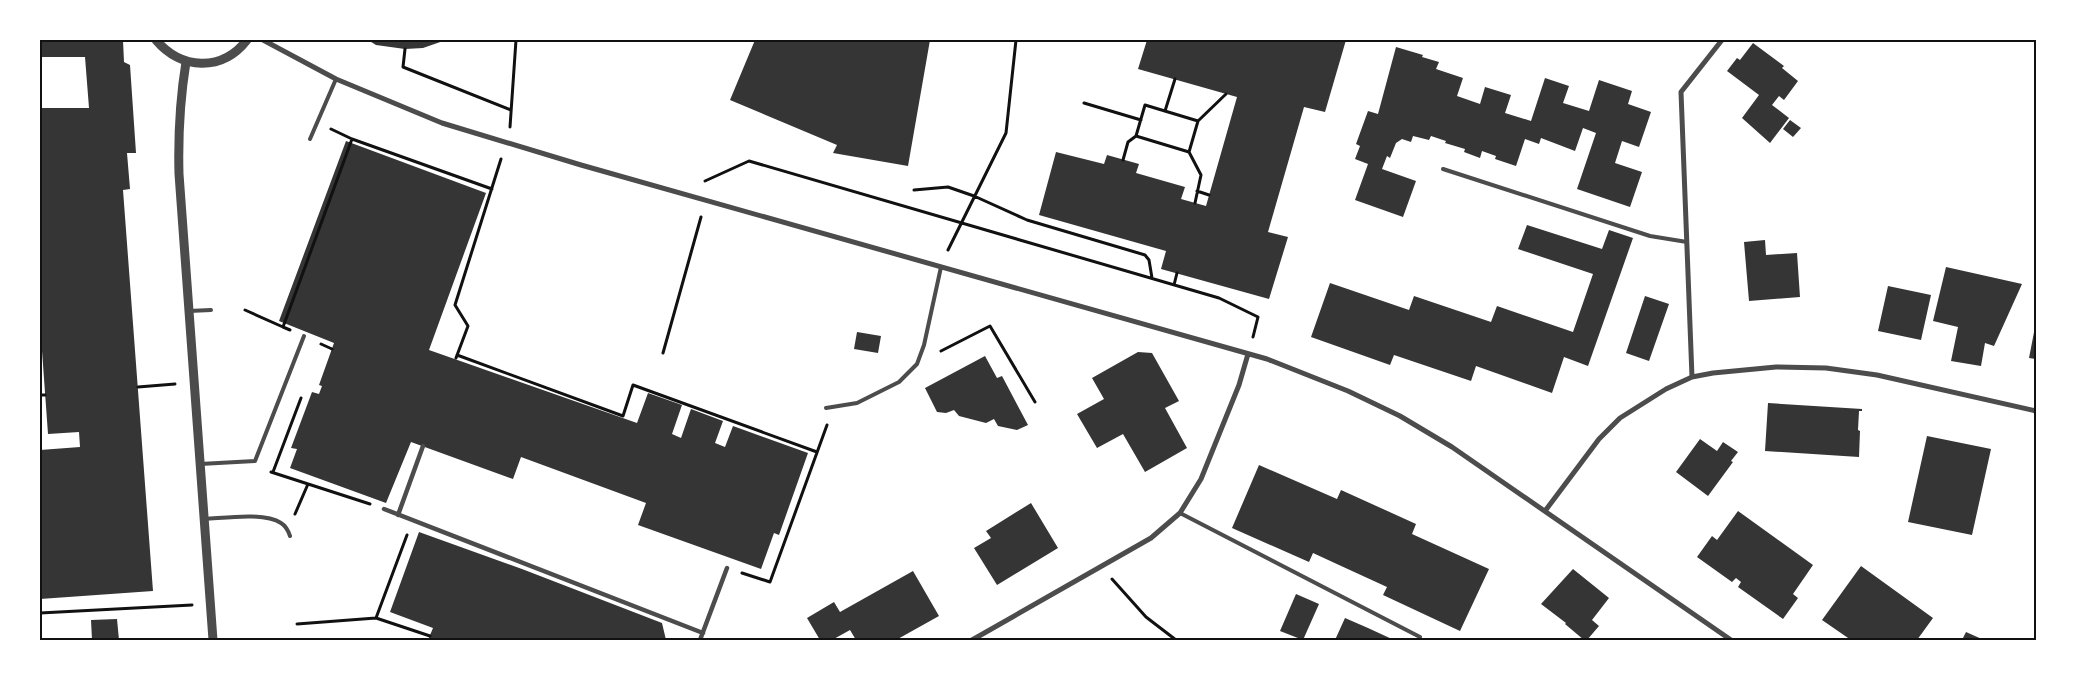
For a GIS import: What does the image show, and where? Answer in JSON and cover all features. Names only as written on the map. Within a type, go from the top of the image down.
[{"type":"street","points":[[156,40],[165,51],[186,62],[205,64],[224,59],[240,49],[247,40]]},
{"type":"street","points":[[264,40],[336,79],[433,120],[506,143],[1248,354],[1288,367],[1348,391],[1400,416],[1452,447],[1731,640]]},
{"type":"street","points":[[1692,377],[1681,92],[1722,40]]},
{"type":"street","points":[[186,62],[182,91],[178,165],[213,640]]},
{"type":"street","points":[[972,640],[1151,538],[1180,513],[1201,479],[1239,385],[1248,354]]},
{"type":"street","points":[[1545,511],[1599,439],[1620,418],[1666,389],[1692,377],[1727,371],[1767,368],[1826,368],[1877,375],[2036,411]]},
{"type":"street","points":[[398,515],[423,446]]},
{"type":"street","points":[[384,509],[703,633]]},
{"type":"street","points":[[700,640],[727,568]]},
{"type":"lane","points":[[310,140],[336,79]]},
{"type":"lane","points":[[1443,169],[1650,236],[1687,242]]},
{"type":"lane","points":[[826,408],[857,403],[899,382],[918,364],[941,267]]},
{"type":"lane","points":[[189,312],[211,310]]},
{"type":"lane","points":[[200,464],[256,461],[304,336]]},
{"type":"lane","points":[[1180,513],[1420,637],[1418,640]]},
{"type":"lane","points":[[204,519],[266,518],[280,522],[286,527],[290,536]]},
{"type":"path","points":[[516,40],[510,128],[455,305],[468,326],[456,356],[623,416],[633,385],[817,452]]},
{"type":"path","points":[[941,267],[960,224],[1006,133],[1016,40]]},
{"type":"path","points":[[405,49],[403,67],[511,110]]},
{"type":"path","points":[[1165,111],[1175,79]]},
{"type":"path","points":[[1195,203],[1201,175],[1190,152],[1198,121],[1226,94]]},
{"type":"path","points":[[1084,103],[1141,120]]},
{"type":"path","points":[[1123,160],[1128,142],[1136,136],[1145,105],[1198,121]]},
{"type":"path","points":[[317,123],[352,139],[492,189]]},
{"type":"path","points":[[1136,136],[1190,152]]},
{"type":"path","points":[[283,327],[352,139]]},
{"type":"path","points":[[663,353],[706,200],[703,182],[749,161],[1219,298],[1258,317],[1248,354]]},
{"type":"path","points":[[914,190],[948,188],[974,196],[1027,220],[1145,254],[1149,260],[1152,278]]},
{"type":"path","points":[[1197,191],[1209,194]]},
{"type":"path","points":[[1174,285],[1177,273]]},
{"type":"path","points":[[245,310],[332,348]]},
{"type":"path","points":[[918,364],[990,326],[1035,402]]},
{"type":"path","points":[[317,353],[321,344]]},
{"type":"path","points":[[138,387],[194,383]]},
{"type":"path","points":[[273,472],[304,390]]},
{"type":"path","points":[[40,396],[45,395]]},
{"type":"path","points":[[727,568],[770,582],[834,408]]},
{"type":"path","points":[[263,473],[273,472],[384,509]]},
{"type":"path","points":[[286,527],[299,509],[308,484]]},
{"type":"path","points":[[376,618],[413,521]]},
{"type":"path","points":[[1102,567],[1146,617],[1176,640]]},
{"type":"path","points":[[40,613],[210,604]]},
{"type":"path","points":[[297,624],[376,618],[430,636]]},
{"type":"building","points":[[40,40],[123,40],[124,62],[130,65],[136,153],[127,153],[130,189],[123,190],[153,591],[40,599],[40,450],[80,447],[79,432],[48,434],[40,323],[40,108],[89,108],[85,57],[40,57]]},
{"type":"building","points":[[368,40],[446,40],[423,48],[405,49],[376,45]]},
{"type":"building","points":[[755,40],[930,40],[908,166],[833,153],[837,145],[730,100]]},
{"type":"building","points":[[1147,40],[1346,40],[1325,112],[1304,107],[1268,232],[1288,237],[1269,299],[1161,269],[1166,251],[1039,215],[1056,152],[1104,164],[1107,155],[1139,164],[1136,173],[1185,187],[1181,199],[1206,206],[1237,97],[1138,69]]},
{"type":"building","points":[[1753,43],[1784,66],[1782,68],[1798,81],[1784,100],[1779,96],[1772,105],[1789,118],[1770,143],[1742,118],[1759,95],[1727,71],[1737,58],[1740,60]]},
{"type":"building","points":[[1396,47],[1439,62],[1436,69],[1463,78],[1457,96],[1480,104],[1485,87],[1511,95],[1505,113],[1531,121],[1545,78],[1569,86],[1563,103],[1589,111],[1599,80],[1632,91],[1628,104],[1651,112],[1639,147],[1622,141],[1615,163],[1642,172],[1630,207],[1577,189],[1596,133],[1583,128],[1575,151],[1541,138],[1539,144],[1525,139],[1516,166],[1495,159],[1496,156],[1482,151],[1480,158],[1464,152],[1465,149],[1445,143],[1446,141],[1431,136],[1429,140],[1413,136],[1411,142],[1402,139],[1396,143],[1390,158],[1387,156],[1382,169],[1416,181],[1403,217],[1355,200],[1368,164],[1355,159],[1360,146],[1356,144],[1368,111],[1378,114]]},
{"type":"building","points":[[1790,120],[1801,128],[1793,137],[1783,129]]},
{"type":"building","points":[[346,141],[486,193],[429,350],[637,423],[648,393],[682,405],[672,434],[681,438],[691,409],[723,421],[715,443],[725,447],[733,426],[808,453],[779,535],[774,533],[761,569],[638,525],[646,503],[521,457],[513,479],[411,442],[386,503],[290,468],[297,449],[291,448],[312,392],[319,394],[322,386],[319,385],[334,343],[279,321]]},
{"type":"building","points":[[1527,225],[1602,249],[1609,230],[1633,238],[1588,366],[1564,357],[1552,393],[1476,366],[1471,381],[1394,355],[1390,365],[1311,337],[1330,283],[1409,310],[1414,296],[1491,322],[1497,306],[1573,332],[1593,274],[1518,249]]},
{"type":"building","points":[[1765,240],[1766,255],[1797,253],[1800,297],[1749,301],[1744,242]]},
{"type":"building","points":[[1946,267],[2022,284],[1994,346],[1985,343],[1981,366],[1951,361],[1958,327],[1933,321]]},
{"type":"building","points":[[1888,286],[1931,295],[1921,340],[1878,331]]},
{"type":"building","points":[[1645,296],[1669,304],[1649,361],[1626,353]]},
{"type":"building","points":[[2036,327],[2036,359],[2029,358]]},
{"type":"building","points":[[857,332],[881,336],[878,353],[854,349]]},
{"type":"building","points":[[1138,352],[1152,353],[1179,401],[1165,408],[1187,448],[1145,472],[1123,434],[1097,448],[1077,414],[1104,399],[1092,378]]},
{"type":"building","points":[[985,356],[997,378],[1002,376],[1028,425],[1017,430],[998,426],[994,419],[986,423],[959,416],[954,410],[946,413],[937,412],[925,388]]},
{"type":"building","points":[[1768,403],[1862,409],[1862,411],[1859,411],[1859,457],[1765,451]]},
{"type":"building","points":[[1927,436],[1991,449],[1972,535],[1908,522]]},
{"type":"building","points":[[1700,439],[1717,451],[1723,442],[1738,452],[1731,461],[1733,462],[1708,496],[1676,472]]},
{"type":"building","points":[[1259,465],[1337,499],[1341,490],[1416,524],[1412,534],[1489,569],[1460,631],[1383,595],[1387,587],[1313,553],[1309,562],[1232,528]]},
{"type":"building","points":[[1031,503],[1058,548],[997,585],[974,548],[991,538],[986,531]]},
{"type":"building","points":[[1738,511],[1813,565],[1793,594],[1798,598],[1783,619],[1738,587],[1741,582],[1736,578],[1732,582],[1697,557],[1712,536],[1717,540]]},
{"type":"building","points":[[419,532],[662,623],[666,640],[428,640],[433,628],[390,612]]},
{"type":"building","points":[[1861,566],[1933,618],[1917,640],[1851,640],[1822,620]]},
{"type":"building","points":[[1573,569],[1609,598],[1592,620],[1599,626],[1587,640],[1584,640],[1541,604]]},
{"type":"building","points":[[913,571],[939,616],[896,640],[856,640],[850,630],[832,640],[820,640],[807,618],[834,602],[840,612]]},
{"type":"building","points":[[1296,594],[1319,604],[1303,640],[1280,631]]},
{"type":"building","points":[[1345,618],[1368,628],[1394,640],[1335,640]]},
{"type":"building","points":[[117,619],[119,640],[92,640],[91,620]]},
{"type":"building","points":[[1966,632],[1984,640],[1962,640]]}]
